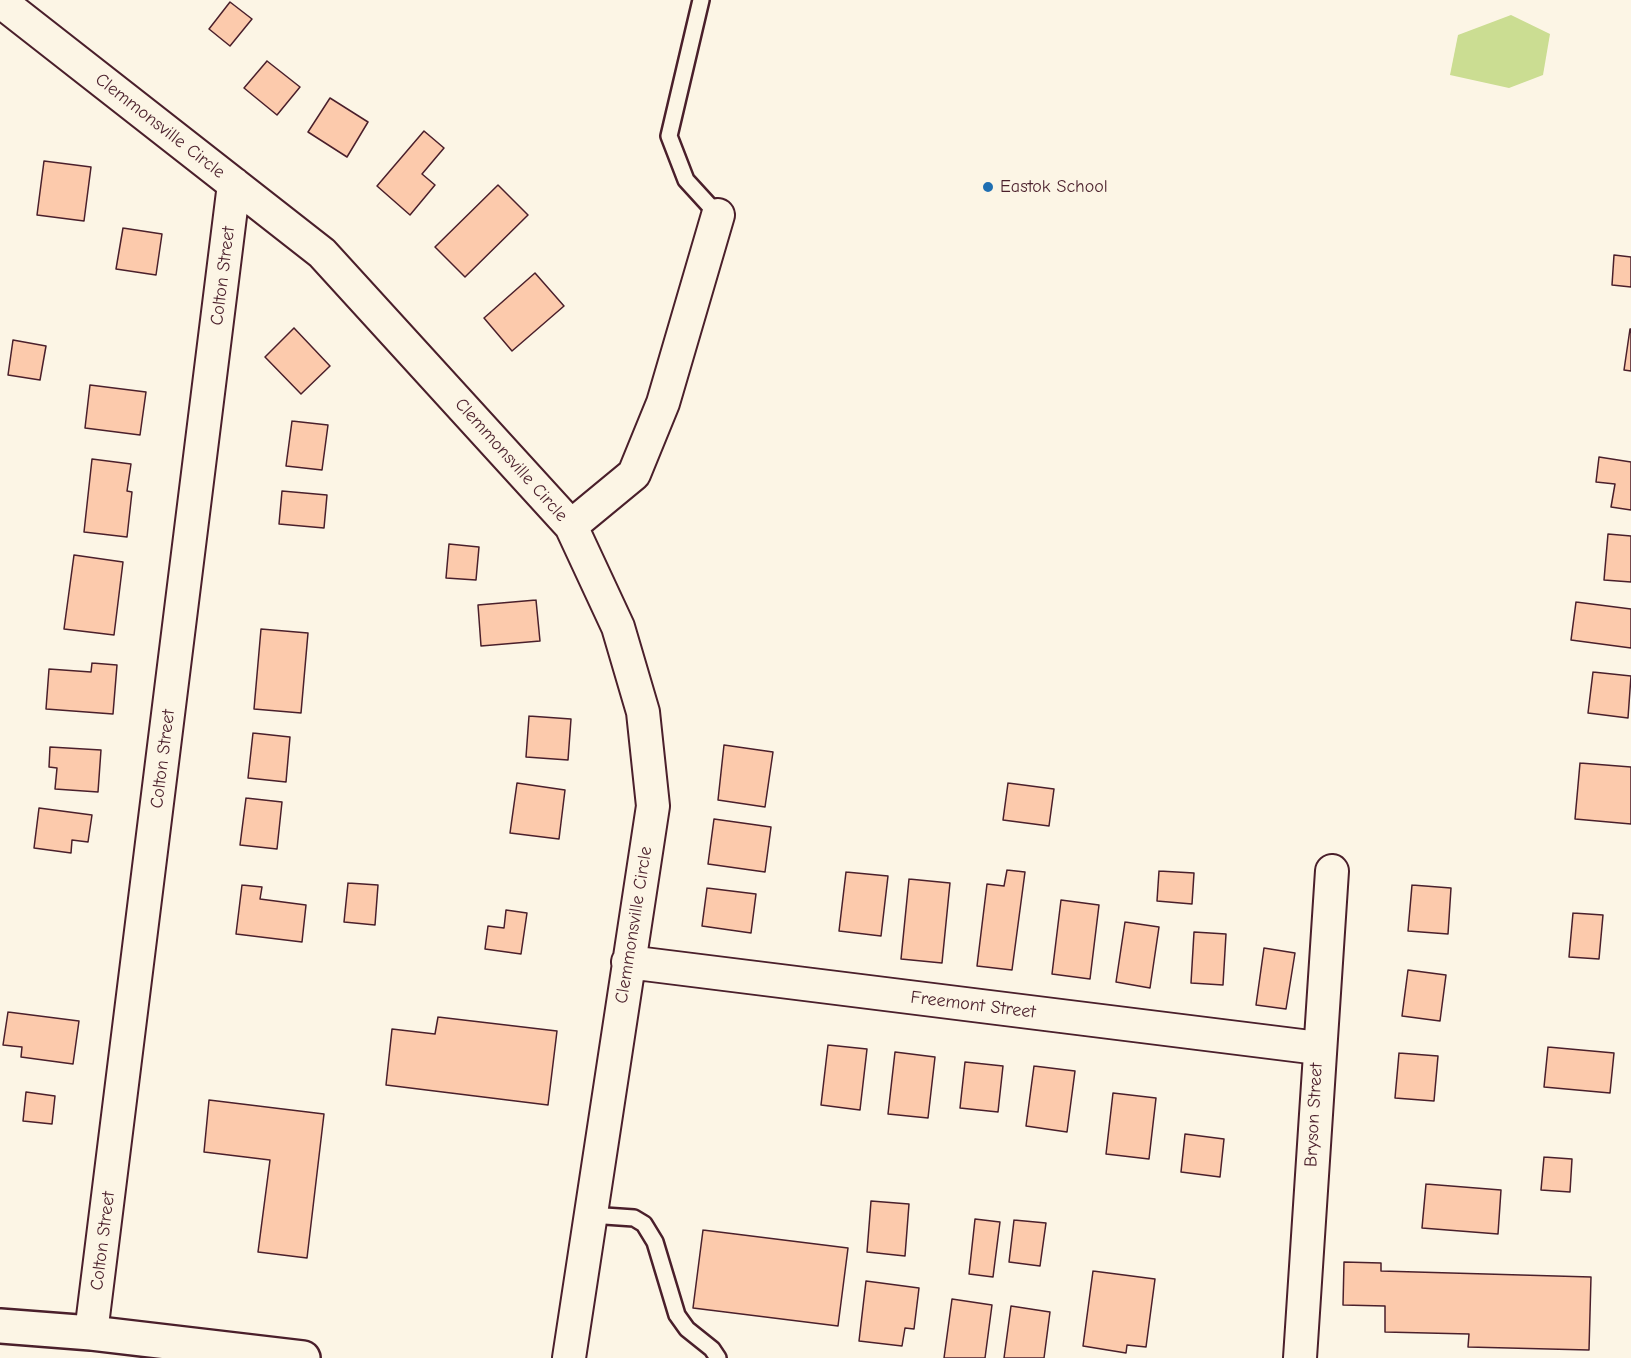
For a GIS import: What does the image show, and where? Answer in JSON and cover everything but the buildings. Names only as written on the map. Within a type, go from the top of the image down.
[{"type":"main road","points":[[0,1326],[92,1333],[219,1353],[303,1358]]},
{"type":"street","name":"Clemmonsville Circle","points":[[0,1],[322,253],[571,526],[618,627],[643,712],[653,806],[569,1358]]},
{"type":"street","name":"Colton Street","points":[[92,1333],[234,184]]},
{"type":"street","points":[[571,526],[634,474],[663,403],[718,215]]},
{"type":"street","name":"Bryson Street","points":[[1300,1358],[1318,1048],[1332,872]]},
{"type":"street","name":"Freemont Street","points":[[628,962],[1318,1048]]},
{"type":"lane","points":[[701,0],[669,136],[686,180],[718,215]]},
{"type":"lane","points":[[590,1215],[634,1218],[644,1224],[655,1242],[677,1315],[687,1329],[712,1349],[718,1358]]},
{"type":"green space","points":[[1511,15],[1550,34],[1543,75],[1509,88],[1450,75],[1458,35]]},
{"type":"place","name":"Eastok School","points":[[988,187]]}]
